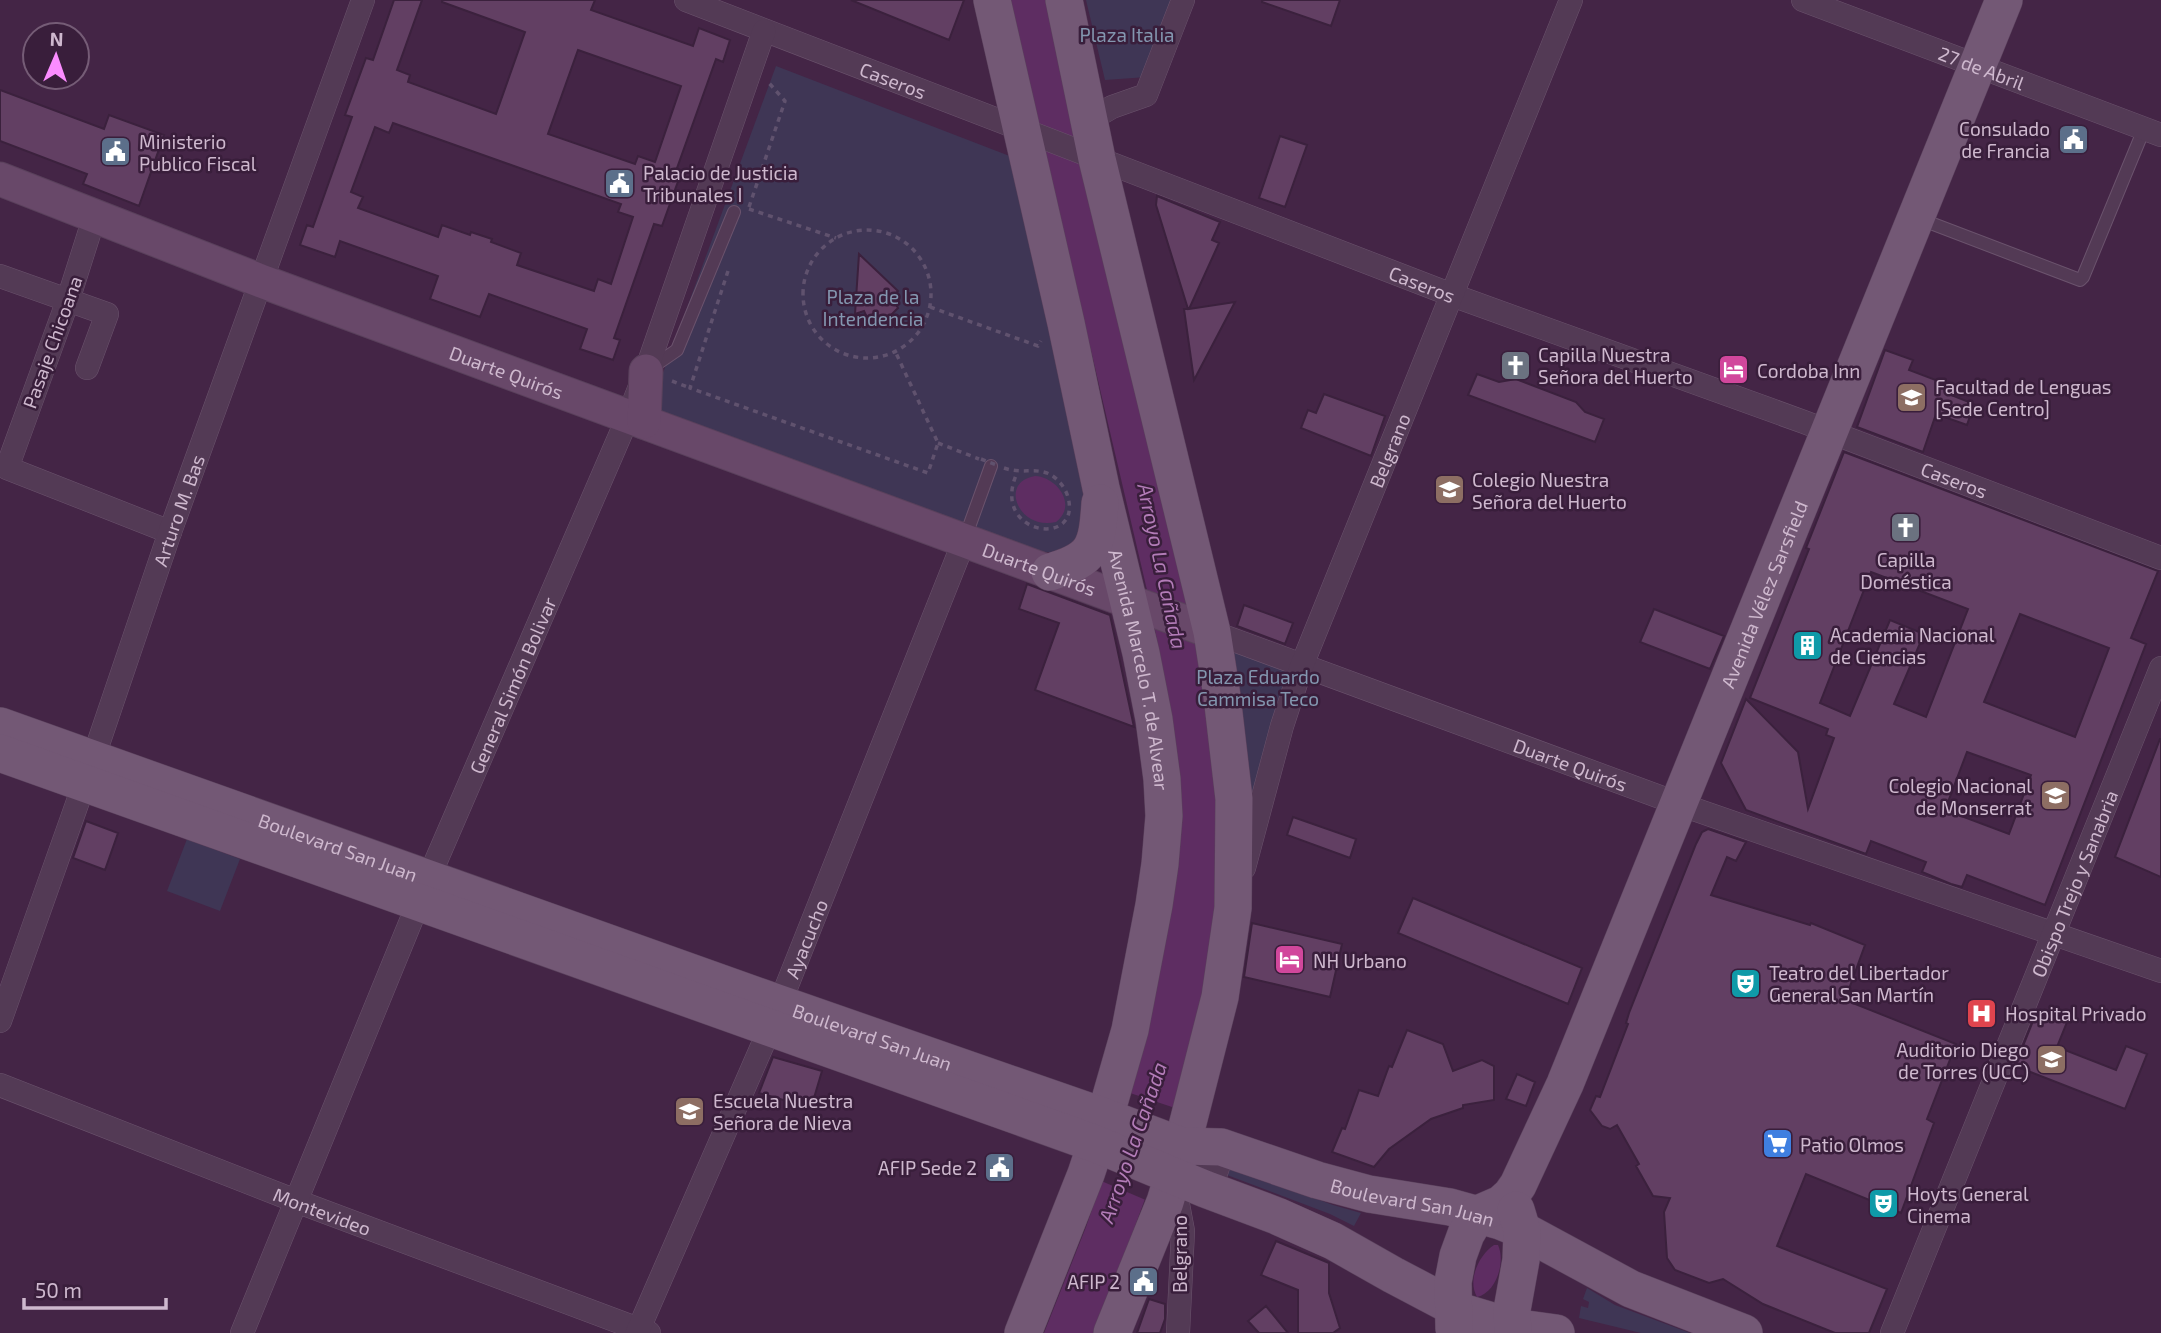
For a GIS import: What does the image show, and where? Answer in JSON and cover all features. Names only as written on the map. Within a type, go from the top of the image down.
[{"type":"main road","name":"Avenida Marcelo T. de Alvear","points":[[992,0],[1101,488],[1141,653],[1154,719],[1164,816],[1160,864],[1129,1030],[1086,1174],[1023,1333]]},
{"type":"main road","points":[[1064,0],[1088,121],[1212,632],[1234,799],[1233,908],[1220,997],[1163,1208],[1112,1333]]},
{"type":"main road","name":"Avenida Vélez Sarsfield","points":[[1478,1214],[1501,1204],[1518,1185],[1565,1084],[2004,0]]},
{"type":"main road","name":"Duarte Quirós","points":[[0,179],[261,281],[1212,632]]},
{"type":"main road","points":[[636,419],[646,371]]},
{"type":"main road","points":[[1050,572],[1074,565],[1084,558],[1094,544],[1099,522],[1101,488]]},
{"type":"main road","name":"Boulevard San Juan","points":[[0,726],[88,771],[1100,1130],[1177,1161],[1393,1275],[1454,1320],[1481,1319],[1513,1330],[1556,1333]]},
{"type":"main road","name":"Boulevard San Juan","points":[[0,753],[88,771]]},
{"type":"main road","name":"Boulevard San Juan","points":[[1177,1161],[1221,1147],[1317,1180],[1368,1194],[1478,1214],[1522,1230],[1631,1289],[1744,1333]]},
{"type":"main road","name":"Avenida Vélez Sarsfield","points":[[1513,1330],[1511,1310],[1521,1260],[1522,1230],[1515,1207],[1518,1185]]},
{"type":"main road","points":[[1454,1320],[1453,1282],[1458,1256],[1466,1234],[1478,1214]]},
{"type":"street","name":"Arturo M. Bas","points":[[0,1021],[170,533],[363,0]]},
{"type":"street","name":"Caseros","points":[[686,0],[1452,295],[1830,432],[2161,558]]},
{"type":"street","points":[[1088,121],[1112,107],[1146,95],[1183,0]]},
{"type":"street","name":"Belgrano","points":[[1233,908],[1282,726],[1302,665],[1571,0]]},
{"type":"street","name":"27 de Abril","points":[[1803,0],[2152,132]]},
{"type":"street","points":[[646,371],[764,31]]},
{"type":"street","name":"Pasaje Chicoana","points":[[95,215],[68,300],[6,468],[170,533]]},
{"type":"street","points":[[0,276],[107,314],[87,368]]},
{"type":"street","name":"General Simón Bolivar","points":[[242,1333],[424,890],[636,419]]},
{"type":"street","name":"Ayacucho","points":[[641,1332],[775,1016],[964,541]]},
{"type":"street","name":"Duarte Quirós","points":[[1212,632],[1679,804],[2161,971]]},
{"type":"street","name":"Obispo Trejo y Sanabria","points":[[1892,1333],[1985,1086],[2054,933],[2161,668]]},
{"type":"street","name":"Montevideo","points":[[0,1085],[296,1202],[641,1332]]},
{"type":"street","name":"Belgrano","points":[[1177,1161],[1183,1231],[1178,1333]]},
{"type":"lane","points":[[1917,218],[2080,280],[2152,132]]},
{"type":"lane","points":[[646,371],[677,350],[734,212]]},
{"type":"lane","points":[[964,541],[990,464]]},
{"type":"path","points":[[752,65],[785,101],[749,209],[835,238]]},
{"type":"path","points":[[857,230],[879,231],[899,238],[917,253],[927,274],[932,296],[928,317],[916,336],[895,351],[882,356],[862,358],[843,354],[826,344],[813,330],[804,312],[802,292],[806,271],[818,252],[835,238],[857,230]]},
{"type":"path","points":[[732,260],[690,388],[928,473],[938,443]]},
{"type":"path","points":[[930,307],[1038,346]]},
{"type":"path","points":[[895,351],[938,443],[1017,473],[1037,471],[1057,479],[1065,489],[1069,505],[1066,520],[1061,526],[1032,527],[1014,510],[1010,494],[1017,473]]},
{"type":"green space","name":"Plaza Italia","points":[[1086,0],[1176,0],[1147,77],[1105,80]]},
{"type":"green space","name":"Plaza de la Intendencia","points":[[776,66],[1020,160],[1089,500],[1087,535],[1062,553],[1033,551],[650,408]]},
{"type":"green space","name":"Plaza Eduardo Cammisa Teco","points":[[1212,632],[1302,665],[1233,908]]},
{"type":"green space","points":[[187,839],[240,859],[220,911],[167,891]]},
{"type":"green space","points":[[1230,1167],[1361,1213],[1354,1226],[1330,1214],[1227,1175]]},
{"type":"green space","points":[[1587,1288],[1615,1305],[1690,1333],[1641,1333],[1579,1318],[1581,1306],[1588,1308],[1589,1302],[1583,1299]]},
{"type":"water","name":"Arroyo La Cañada","points":[[1009,0],[1052,0],[1208,672],[1223,892],[1180,1103],[1096,1333],[1044,1333],[1086,1227],[1117,1137],[1162,665],[1147,590]]},
{"type":"water","points":[[1035,476],[1051,481],[1062,493],[1065,508],[1056,522],[1043,523],[1032,519],[1023,513],[1018,505],[1017,487],[1024,480]]},
{"type":"water","points":[[1494,1245],[1498,1245],[1500,1252],[1498,1276],[1489,1290],[1477,1297],[1473,1283],[1476,1268]]},
{"type":"pier","points":[[1127,1092],[1181,1110],[1148,1201],[1099,1180]]},
{"type":"building","name":"Palacio de Justicia Tribunales I","points":[[394,0],[422,0],[397,70],[410,75],[408,82],[496,114],[525,32],[442,0],[595,0],[591,10],[693,46],[699,28],[730,40],[723,62],[716,59],[676,171],[681,173],[662,226],[654,224],[614,338],[620,340],[613,360],[580,349],[587,329],[489,294],[480,317],[430,299],[438,276],[340,241],[335,257],[300,245],[307,225],[313,227],[352,117],[345,115],[366,58],[373,60]],"holes":[[[578,50],[681,86],[655,162],[638,156],[635,164],[548,134]],[[393,123],[621,204],[618,212],[633,217],[611,284],[598,279],[594,291],[517,265],[521,253],[491,242],[492,239],[442,225],[438,237],[358,208],[363,197],[351,192],[375,127],[389,133]]]},
{"type":"building","points":[[851,0],[964,0],[949,40]]},
{"type":"building","points":[[1262,0],[1340,0],[1331,26]]},
{"type":"building","points":[[0,90],[104,129],[109,115],[164,135],[139,206],[83,184],[87,174],[0,141]]},
{"type":"building","points":[[1280,136],[1307,145],[1285,207],[1259,198]]},
{"type":"building","points":[[1157,196],[1220,222],[1212,240],[1219,243],[1189,309],[1235,302],[1194,380],[1184,309],[1188,309],[1156,205]]},
{"type":"building","points":[[859,254],[898,291],[892,297],[898,308],[887,319],[871,326],[864,311],[855,314]]},
{"type":"building","name":"Facultad de Lenguas [Sede Centro]","points":[[1885,350],[1913,360],[1909,370],[1949,385],[1946,393],[1974,404],[1967,425],[1936,414],[1923,452],[1857,427]]},
{"type":"building","points":[[1477,374],[1499,382],[1516,379],[1576,402],[1585,412],[1604,419],[1595,442],[1468,395]]},
{"type":"building","points":[[1324,394],[1385,416],[1371,456],[1301,428],[1308,410],[1316,413]]},
{"type":"building","points":[[1844,452],[2158,571],[2131,638],[2146,644],[2045,905],[1967,875],[1962,887],[1951,884],[1922,872],[1926,862],[1871,841],[1866,854],[1746,810],[1721,763],[1746,699],[1798,752],[1808,809],[1834,738],[1826,735],[1828,729],[1750,698],[1809,549],[1806,548]],"holes":[[[1871,572],[1968,609],[1926,717],[1894,704],[1924,634],[1890,620],[1850,716],[1820,703]],[[2020,614],[2109,648],[2075,737],[1984,702]],[[1967,752],[2031,775],[2009,834],[1945,810]]]},
{"type":"building","points":[[1027,584],[1110,615],[1134,727],[1035,690],[1059,623],[1019,609]]},
{"type":"building","points":[[1244,605],[1293,623],[1285,644],[1237,626]]},
{"type":"building","points":[[1654,609],[1724,636],[1710,669],[1640,642]]},
{"type":"building","points":[[2161,739],[2161,877],[2115,857]]},
{"type":"building","points":[[1293,817],[1356,839],[1350,858],[1287,835]]},
{"type":"building","points":[[86,821],[118,833],[105,870],[73,858]]},
{"type":"building","name":"Patio Olmos","points":[[1708,829],[1746,842],[1736,861],[1727,857],[1711,895],[1810,925],[1811,923],[1865,945],[1845,1000],[1956,1044],[1927,1119],[1934,1123],[1901,1213],[1806,1174],[1777,1246],[1887,1289],[1869,1333],[1835,1333],[1763,1304],[1723,1279],[1709,1283],[1675,1270],[1667,1258],[1664,1212],[1670,1198],[1653,1196],[1617,1125],[1610,1129],[1602,1126],[1590,1110],[1596,1096],[1600,1097],[1628,1024],[1629,1013],[1696,844],[1702,832]]},
{"type":"building","points":[[1413,898],[1582,968],[1568,1004],[1398,933]]},
{"type":"building","name":"NH Urbano","points":[[1252,923],[1342,944],[1330,997],[1244,977]]},
{"type":"building","name":"Auditorio Diego de Torres (UCC)","points":[[2037,1011],[2067,1022],[2057,1047],[2116,1070],[2126,1046],[2147,1054],[2125,1109],[2015,1066]]},
{"type":"building","points":[[1407,1030],[1443,1044],[1453,1071],[1482,1060],[1494,1066],[1494,1100],[1463,1105],[1463,1108],[1431,1119],[1389,1149],[1374,1167],[1332,1152],[1342,1128],[1345,1129],[1359,1090],[1378,1096]]},
{"type":"building","points":[[773,1057],[822,1071],[811,1108],[759,1093]]},
{"type":"building","points":[[1517,1074],[1535,1082],[1526,1106],[1506,1099]]},
{"type":"building","points":[[1276,1241],[1329,1263],[1329,1293],[1340,1328],[1333,1333],[1298,1333],[1298,1290],[1261,1275]]},
{"type":"building","points":[[1149,1299],[1165,1304],[1165,1319],[1160,1333],[1137,1333]]},
{"type":"building","points":[[1266,1306],[1288,1333],[1259,1333],[1248,1321]]},
{"type":"place","name":"Consulado de Francia","points":[[2073,139]]},
{"type":"place","name":"Ministerio Publico Fiscal","points":[[116,152]]},
{"type":"place","name":"Palacio de Justicia Tribunales I","points":[[620,183]]},
{"type":"place","name":"Capilla Nuestra Señora del Huerto","points":[[1515,365]]},
{"type":"place","name":"Cordoba Inn","points":[[1734,370]]},
{"type":"place","name":"Facultad de Lenguas [Sede Centro]","points":[[1912,397]]},
{"type":"place","name":"Colegio Nuestra Señora del Huerto","points":[[1449,490]]},
{"type":"place","name":"Capilla Doméstica","points":[[1906,528]]},
{"type":"place","name":"Academia Nacional de Ciencias","points":[[1807,645]]},
{"type":"place","name":"Colegio Nacional de Monserrat","points":[[2055,796]]},
{"type":"place","name":"NH Urbano","points":[[1290,960]]},
{"type":"place","name":"Teatro del Libertador General San Martín","points":[[1746,983]]},
{"type":"place","name":"Hospital Privado","points":[[1982,1013]]},
{"type":"place","name":"Auditorio Diego de Torres (UCC)","points":[[2052,1060]]},
{"type":"place","name":"Escuela Nuestra Señora de Nieva","points":[[690,1111]]},
{"type":"place","name":"Patio Olmos","points":[[1777,1144]]},
{"type":"place","name":"AFIP Sede 2","points":[[1000,1167]]},
{"type":"place","name":"Hoyts General Cinema","points":[[1884,1204]]},
{"type":"place","name":"AFIP 2","points":[[1143,1281]]}]
